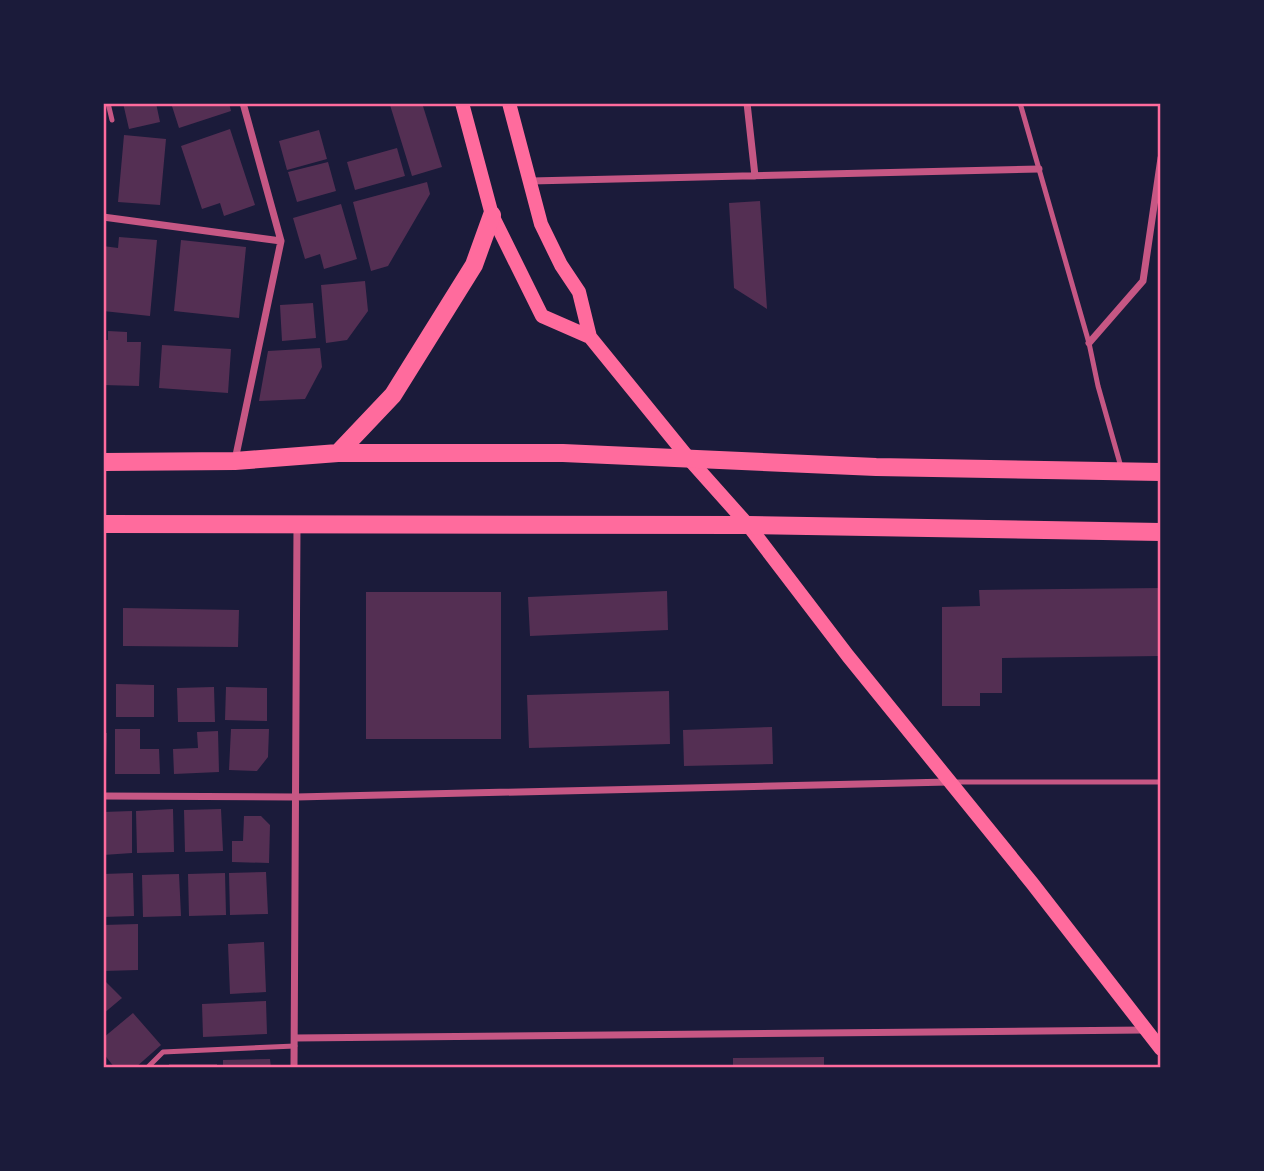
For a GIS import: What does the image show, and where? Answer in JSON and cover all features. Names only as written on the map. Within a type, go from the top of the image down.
[{"type":"main road","points":[[462,103],[492,215],[542,316],[590,337]]},
{"type":"main road","points":[[509,103],[541,224],[561,265],[579,292],[590,337],[690,460],[748,525],[848,656],[1032,883],[1161,1049]]},
{"type":"main road","points":[[338,453],[393,395],[474,265],[492,215]]},
{"type":"main road","points":[[103,462],[235,461],[338,453],[562,453],[690,460],[1161,472]]},
{"type":"main road","points":[[103,524],[748,525],[1161,533]]},
{"type":"street","points":[[235,461],[281,240],[243,103]]},
{"type":"street","points":[[747,103],[755,176]]},
{"type":"street","points":[[1089,343],[1143,281],[1161,158]]},
{"type":"street","points":[[531,181],[1039,169]]},
{"type":"street","points":[[103,217],[281,240]]},
{"type":"street","points":[[294,1068],[297,524]]},
{"type":"street","points":[[103,796],[296,797],[950,782]]},
{"type":"street","points":[[295,1042],[1145,1030]]},
{"type":"lane","points":[[108,103],[112,120]]},
{"type":"lane","points":[[1020,103],[1089,343],[1098,386],[1123,473]]},
{"type":"lane","points":[[950,782],[1161,782]]},
{"type":"lane","points":[[147,1068],[163,1052],[295,1042]]},
{"type":"building","points":[[123,103],[156,103],[160,122],[129,129]]},
{"type":"building","points":[[171,103],[229,103],[231,111],[179,128]]},
{"type":"building","points":[[422,103],[442,167],[412,176],[390,105]]},
{"type":"building","points":[[230,129],[255,205],[224,216],[220,203],[202,209],[181,146]]},
{"type":"building","points":[[319,130],[327,159],[287,170],[279,141]]},
{"type":"building","points":[[124,135],[166,139],[160,205],[118,202]]},
{"type":"building","points":[[397,148],[405,176],[355,190],[347,162]]},
{"type":"building","points":[[328,162],[336,191],[297,202],[288,172]]},
{"type":"building","points":[[427,182],[430,194],[388,266],[371,271],[353,202]]},
{"type":"building","points":[[760,201],[767,309],[734,288],[729,203]]},
{"type":"building","points":[[341,204],[357,259],[324,269],[320,254],[305,259],[293,218]]},
{"type":"building","points":[[119,237],[157,240],[150,316],[103,311],[103,246],[118,248]]},
{"type":"building","points":[[181,240],[246,247],[239,318],[174,311]]},
{"type":"building","points":[[365,281],[368,311],[347,340],[326,343],[321,285]]},
{"type":"building","points":[[313,303],[316,338],[282,341],[280,305]]},
{"type":"building","points":[[108,331],[127,332],[127,342],[141,342],[139,386],[103,385],[103,340],[108,340]]},
{"type":"building","points":[[162,345],[231,349],[228,393],[159,388]]},
{"type":"building","points":[[320,348],[322,367],[305,399],[259,401],[268,351]]},
{"type":"building","points":[[1161,588],[1161,656],[1002,658],[1002,693],[980,693],[980,706],[942,706],[942,607],[980,606],[979,590]]},
{"type":"building","points":[[667,591],[668,630],[530,636],[528,597]]},
{"type":"building","points":[[366,592],[501,592],[501,739],[366,739]]},
{"type":"building","points":[[123,608],[239,610],[238,647],[123,646]]},
{"type":"building","points":[[116,684],[154,685],[154,717],[116,717]]},
{"type":"building","points":[[214,687],[215,722],[178,722],[177,688]]},
{"type":"building","points":[[226,687],[267,688],[267,721],[225,720]]},
{"type":"building","points":[[669,691],[670,744],[529,748],[527,695]]},
{"type":"building","points":[[772,727],[773,764],[684,766],[683,730]]},
{"type":"building","points":[[115,729],[140,729],[140,749],[159,749],[160,774],[115,774]]},
{"type":"building","points":[[231,729],[269,729],[268,757],[257,771],[229,770]]},
{"type":"building","points":[[218,731],[219,772],[174,774],[173,749],[198,748],[197,732]]},
{"type":"building","points":[[103,733],[107,733],[106,765],[103,765]]},
{"type":"building","points":[[173,809],[174,852],[137,853],[136,811]]},
{"type":"building","points":[[221,809],[223,851],[185,852],[184,810]]},
{"type":"building","points":[[132,811],[132,853],[103,855],[103,812]]},
{"type":"building","points":[[244,816],[261,816],[270,825],[269,863],[232,862],[232,841],[243,841]]},
{"type":"building","points":[[266,872],[268,914],[230,915],[229,873]]},
{"type":"building","points":[[133,873],[134,916],[103,917],[103,874]]},
{"type":"building","points":[[225,873],[226,915],[189,916],[188,874]]},
{"type":"building","points":[[179,874],[181,916],[143,917],[142,875]]},
{"type":"building","points":[[138,924],[138,970],[103,971],[103,925]]},
{"type":"building","points":[[264,942],[266,992],[230,994],[228,944]]},
{"type":"building","points":[[103,979],[122,998],[103,1014]]},
{"type":"building","points":[[266,1001],[267,1034],[203,1037],[202,1004]]},
{"type":"building","points":[[133,1013],[161,1045],[135,1068],[115,1068],[103,1053],[103,1038]]},
{"type":"building","points":[[824,1057],[824,1068],[733,1068],[733,1058]]},
{"type":"building","points":[[270,1059],[271,1068],[223,1068],[223,1060]]},
{"type":"building","points":[[169,1064],[217,1064],[217,1068],[169,1068]]}]
